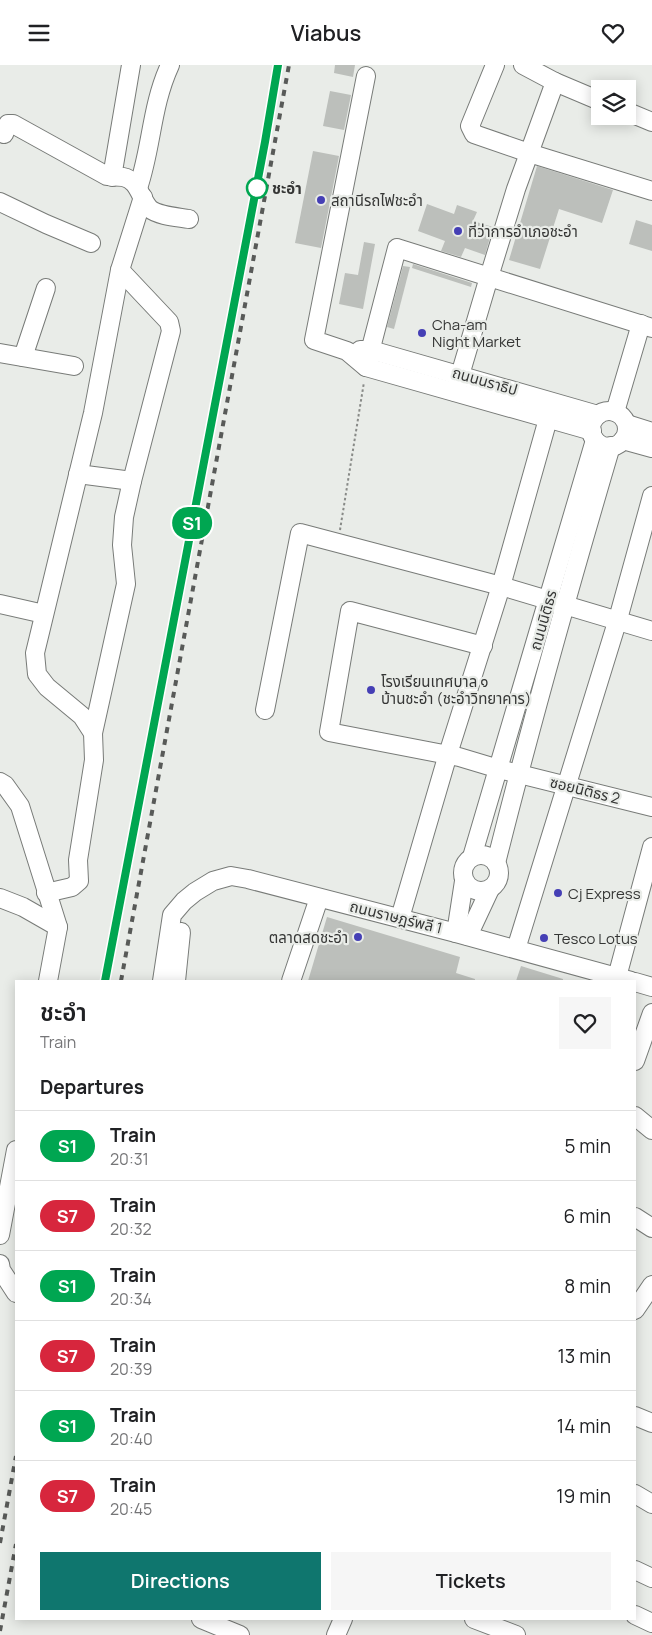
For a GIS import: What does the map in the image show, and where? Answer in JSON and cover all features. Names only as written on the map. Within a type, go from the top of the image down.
[{"type":"street","points":[[112,177],[131,65]]},
{"type":"street","points":[[93,733],[82,716],[47,687],[37,674],[35,653],[93,413],[120,270],[140,193],[149,135],[157,101],[170,65]]},
{"type":"street","points":[[496,65],[470,126],[474,134],[652,191]]},
{"type":"street","points":[[523,65],[555,82],[591,97]]},
{"type":"street","points":[[366,76],[314,340],[347,351],[366,367],[397,248],[646,326]]},
{"type":"street","points":[[455,392],[488,277],[529,153],[555,82]]},
{"type":"street","points":[[636,115],[652,122]]},
{"type":"street","points":[[1,138],[8,124],[12,124],[107,176],[126,177],[153,211],[189,219]]},
{"type":"street","points":[[0,202],[91,243]]},
{"type":"street","points":[[46,893],[72,887],[79,881],[78,860],[94,760],[93,733],[126,584],[122,545],[124,517],[171,331],[169,322],[120,270]]},
{"type":"street","points":[[23,357],[46,288]]},
{"type":"street","name":"ถนนนิติธร","points":[[472,857],[499,769],[557,602],[609,430],[646,326]]},
{"type":"street","name":"ถนนนราธิป","points":[[347,351],[371,350],[461,374],[652,448]]},
{"type":"street","points":[[0,353],[74,366]]},
{"type":"street","name":"ถนนนราธิป","points":[[366,367],[548,419],[609,430],[652,432]]},
{"type":"street","points":[[400,918],[448,754],[502,586],[548,419]]},
{"type":"street","points":[[78,474],[132,481]]},
{"type":"street","points":[[516,949],[618,619],[652,498]]},
{"type":"street","points":[[265,710],[300,533],[502,586],[618,619],[652,631]]},
{"type":"street","name":"ถนนนิติธร","points":[[496,863],[557,602]]},
{"type":"street","points":[[0,604],[44,615]]},
{"type":"street","name":"ซอยนิติธร 2","points":[[483,645],[350,611],[329,731],[448,754],[518,774],[652,807]]},
{"type":"street","points":[[0,781],[20,806],[58,927],[48,980]]},
{"type":"street","points":[[624,979],[652,847]]},
{"type":"street","points":[[486,856],[496,863],[499,875],[494,886],[490,889],[462,934],[463,869],[465,863],[472,857],[486,856]]},
{"type":"street","name":"ถนนราษฎร์พลี 1","points":[[162,980],[172,915],[195,892],[213,881],[231,876],[516,949],[587,975],[624,979]]},
{"type":"street","points":[[464,881],[472,889],[484,891],[490,889]]},
{"type":"street","points":[[291,980],[319,897]]},
{"type":"street","points":[[0,898],[23,907],[58,927]]},
{"type":"street","points":[[176,980],[184,901]]},
{"type":"street","points":[[636,982],[652,987]]},
{"type":"street","points":[[636,1058],[652,1013]]},
{"type":"street","points":[[636,1118],[652,1130]]},
{"type":"street","points":[[0,1235],[15,1155]]},
{"type":"street","points":[[636,1218],[652,1228]]},
{"type":"street","points":[[0,1264],[15,1291]]},
{"type":"street","points":[[642,1308],[652,1285]]},
{"type":"street","points":[[636,1416],[652,1423]]},
{"type":"street","points":[[636,1495],[652,1504]]},
{"type":"street","points":[[636,1570],[652,1578]]},
{"type":"street","points":[[636,1615],[652,1623]]},
{"type":"street","points":[[203,1620],[240,1635]]},
{"type":"street","points":[[336,1635],[343,1620]]},
{"type":"street","points":[[477,1620],[516,1635]]},
{"type":"path","points":[[338,543],[366,367]]},
{"type":"building","points":[[335,65],[355,65],[353,77],[334,73]]},
{"type":"building","points":[[330,91],[351,95],[344,130],[323,126]]},
{"type":"building","name":"สถานีรถไฟชะอำ","points":[[313,151],[339,156],[321,248],[295,243]]},
{"type":"building","points":[[537,166],[613,190],[602,223],[559,209],[540,269],[509,260]]},
{"type":"building","name":"ที่ว่าการอำเภอชะอำ","points":[[427,204],[454,214],[457,205],[477,212],[473,221],[493,227],[485,255],[465,248],[461,257],[441,251],[445,241],[418,231]]},
{"type":"building","points":[[636,220],[652,225],[652,251],[629,244]]},
{"type":"building","points":[[364,242],[375,244],[363,309],[339,304],[345,273],[358,275]]},
{"type":"building","points":[[413,264],[472,283],[471,287],[412,268]]},
{"type":"building","points":[[403,266],[410,267],[394,329],[387,327]]},
{"type":"building","name":"ตลาดสดชะอำ","points":[[327,917],[460,957],[456,973],[475,979],[475,980],[308,980]]},
{"type":"building","points":[[521,966],[563,979],[563,980],[516,980]]},
{"type":"railway","points":[[105,980],[265,142],[278,65]]},
{"type":"railway","points":[[121,980],[289,65]]},
{"type":"railway","points":[[0,1543],[15,1461]]},
{"type":"railway","points":[[0,1631],[15,1549]]},
{"type":"train","name":"S1","points":[[105,980],[265,142],[278,65]]},
{"type":"place","name":"ชะอำ","points":[[257,188]]},
{"type":"place","name":"สถานีรถไฟชะอำ","points":[[321,200]]},
{"type":"place","name":"ที่ว่าการอำเภอชะอำ","points":[[458,231]]},
{"type":"place","name":"Cha-am Night Market","points":[[422,333]]},
{"type":"place","name":"โรงเรียนเทศบาล ๑ บ้านชะอำ (ชะอำวิทยาคาร)","points":[[371,690]]},
{"type":"place","name":"Cj Express","points":[[558,893]]},
{"type":"place","name":"ตลาดสดชะอำ","points":[[358,937]]},
{"type":"place","name":"Tesco Lotus","points":[[544,938]]}]
